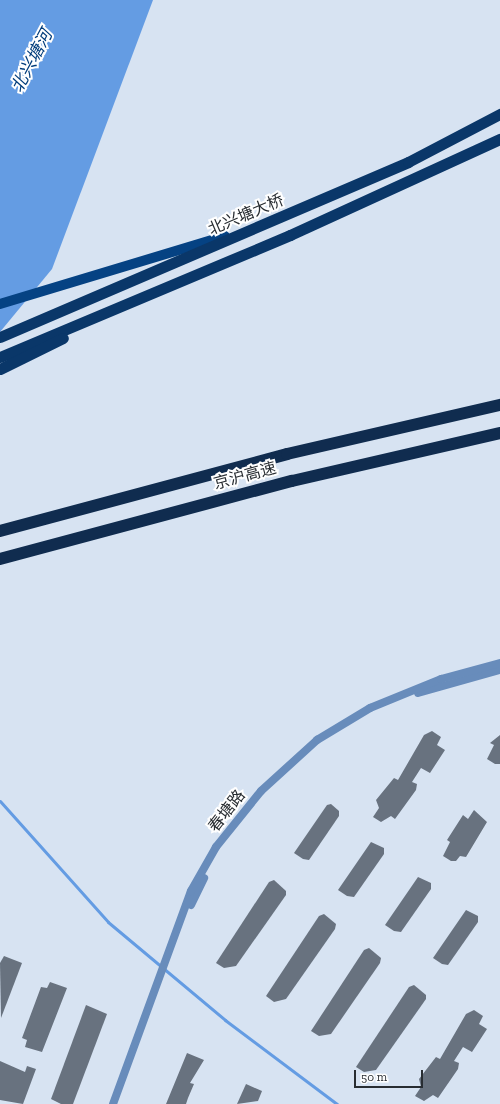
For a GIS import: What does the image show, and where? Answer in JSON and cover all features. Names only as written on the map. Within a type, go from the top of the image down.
[{"type":"highway","name":"北兴塘大桥","points":[[0,337],[408,162],[500,114]]},
{"type":"highway","points":[[0,369],[500,139]]},
{"type":"highway","points":[[0,357],[290,236]]},
{"type":"highway","name":"京沪高速","points":[[0,531],[97,504],[500,405]]},
{"type":"highway","name":"京沪高速","points":[[0,559],[103,530],[292,481],[500,433]]},
{"type":"main road","points":[[0,304],[65,287],[282,217]]},
{"type":"street","name":"春塘路","points":[[118,1104],[169,956],[204,867],[240,815],[279,772],[317,740],[370,708],[441,679],[500,663]]},
{"type":"street","name":"春塘路","points":[[169,956],[208,870],[232,833],[283,773],[345,727],[377,709],[500,670]]},
{"type":"street","name":"春塘路","points":[[113,1104],[158,987]]},
{"type":"water","name":"北兴塘河","points":[[0,0],[153,0],[52,269],[0,332]]},
{"type":"building","points":[[432,731],[441,737],[437,745],[445,750],[430,773],[421,768],[412,782],[417,784],[416,790],[395,819],[391,816],[381,822],[373,817],[379,808],[376,800],[394,778],[398,780],[424,735]]},
{"type":"building","points":[[500,735],[500,764],[495,764],[487,759],[494,745],[490,743]]},
{"type":"building","points":[[331,804],[339,811],[339,816],[309,860],[303,859],[294,853],[327,805]]},
{"type":"building","points":[[474,810],[487,822],[466,857],[460,856],[456,861],[451,861],[443,856],[450,842],[447,840],[463,815],[468,819]]},
{"type":"building","points":[[371,842],[384,848],[384,854],[354,897],[347,896],[338,890]]},
{"type":"building","points":[[418,877],[431,883],[431,889],[401,932],[394,931],[385,925]]},
{"type":"building","points":[[274,880],[286,891],[286,895],[236,966],[224,968],[216,963],[269,882]]},
{"type":"building","points":[[466,910],[478,916],[478,922],[448,965],[442,964],[433,958]]},
{"type":"building","points":[[324,914],[336,924],[335,929],[286,999],[274,1002],[266,996],[319,916]]},
{"type":"building","points":[[369,948],[381,958],[380,963],[331,1034],[319,1036],[311,1031],[364,950]]},
{"type":"building","points":[[4,956],[22,963],[1,1018],[0,963]]},
{"type":"building","points":[[50,982],[67,988],[42,1052],[25,1047],[27,1040],[22,1038],[41,987],[47,988]]},
{"type":"building","points":[[414,985],[426,995],[426,999],[376,1070],[364,1072],[356,1067],[409,987]]},
{"type":"building","points":[[86,1005],[107,1014],[73,1104],[61,1104],[51,1099]]},
{"type":"building","points":[[474,1010],[483,1016],[479,1024],[487,1029],[472,1052],[463,1047],[454,1061],[459,1063],[458,1069],[438,1098],[433,1095],[424,1101],[415,1096],[421,1087],[419,1079],[436,1057],[440,1059],[466,1014]]},
{"type":"building","points":[[187,1053],[204,1060],[190,1083],[194,1084],[186,1104],[166,1104]]},
{"type":"building","points":[[0,1061],[25,1072],[27,1066],[36,1069],[23,1104],[0,1100]]},
{"type":"building","points":[[246,1084],[262,1091],[258,1101],[237,1104]]},
{"type":"waterway","points":[[0,801],[108,922],[225,1020],[337,1104]]}]
